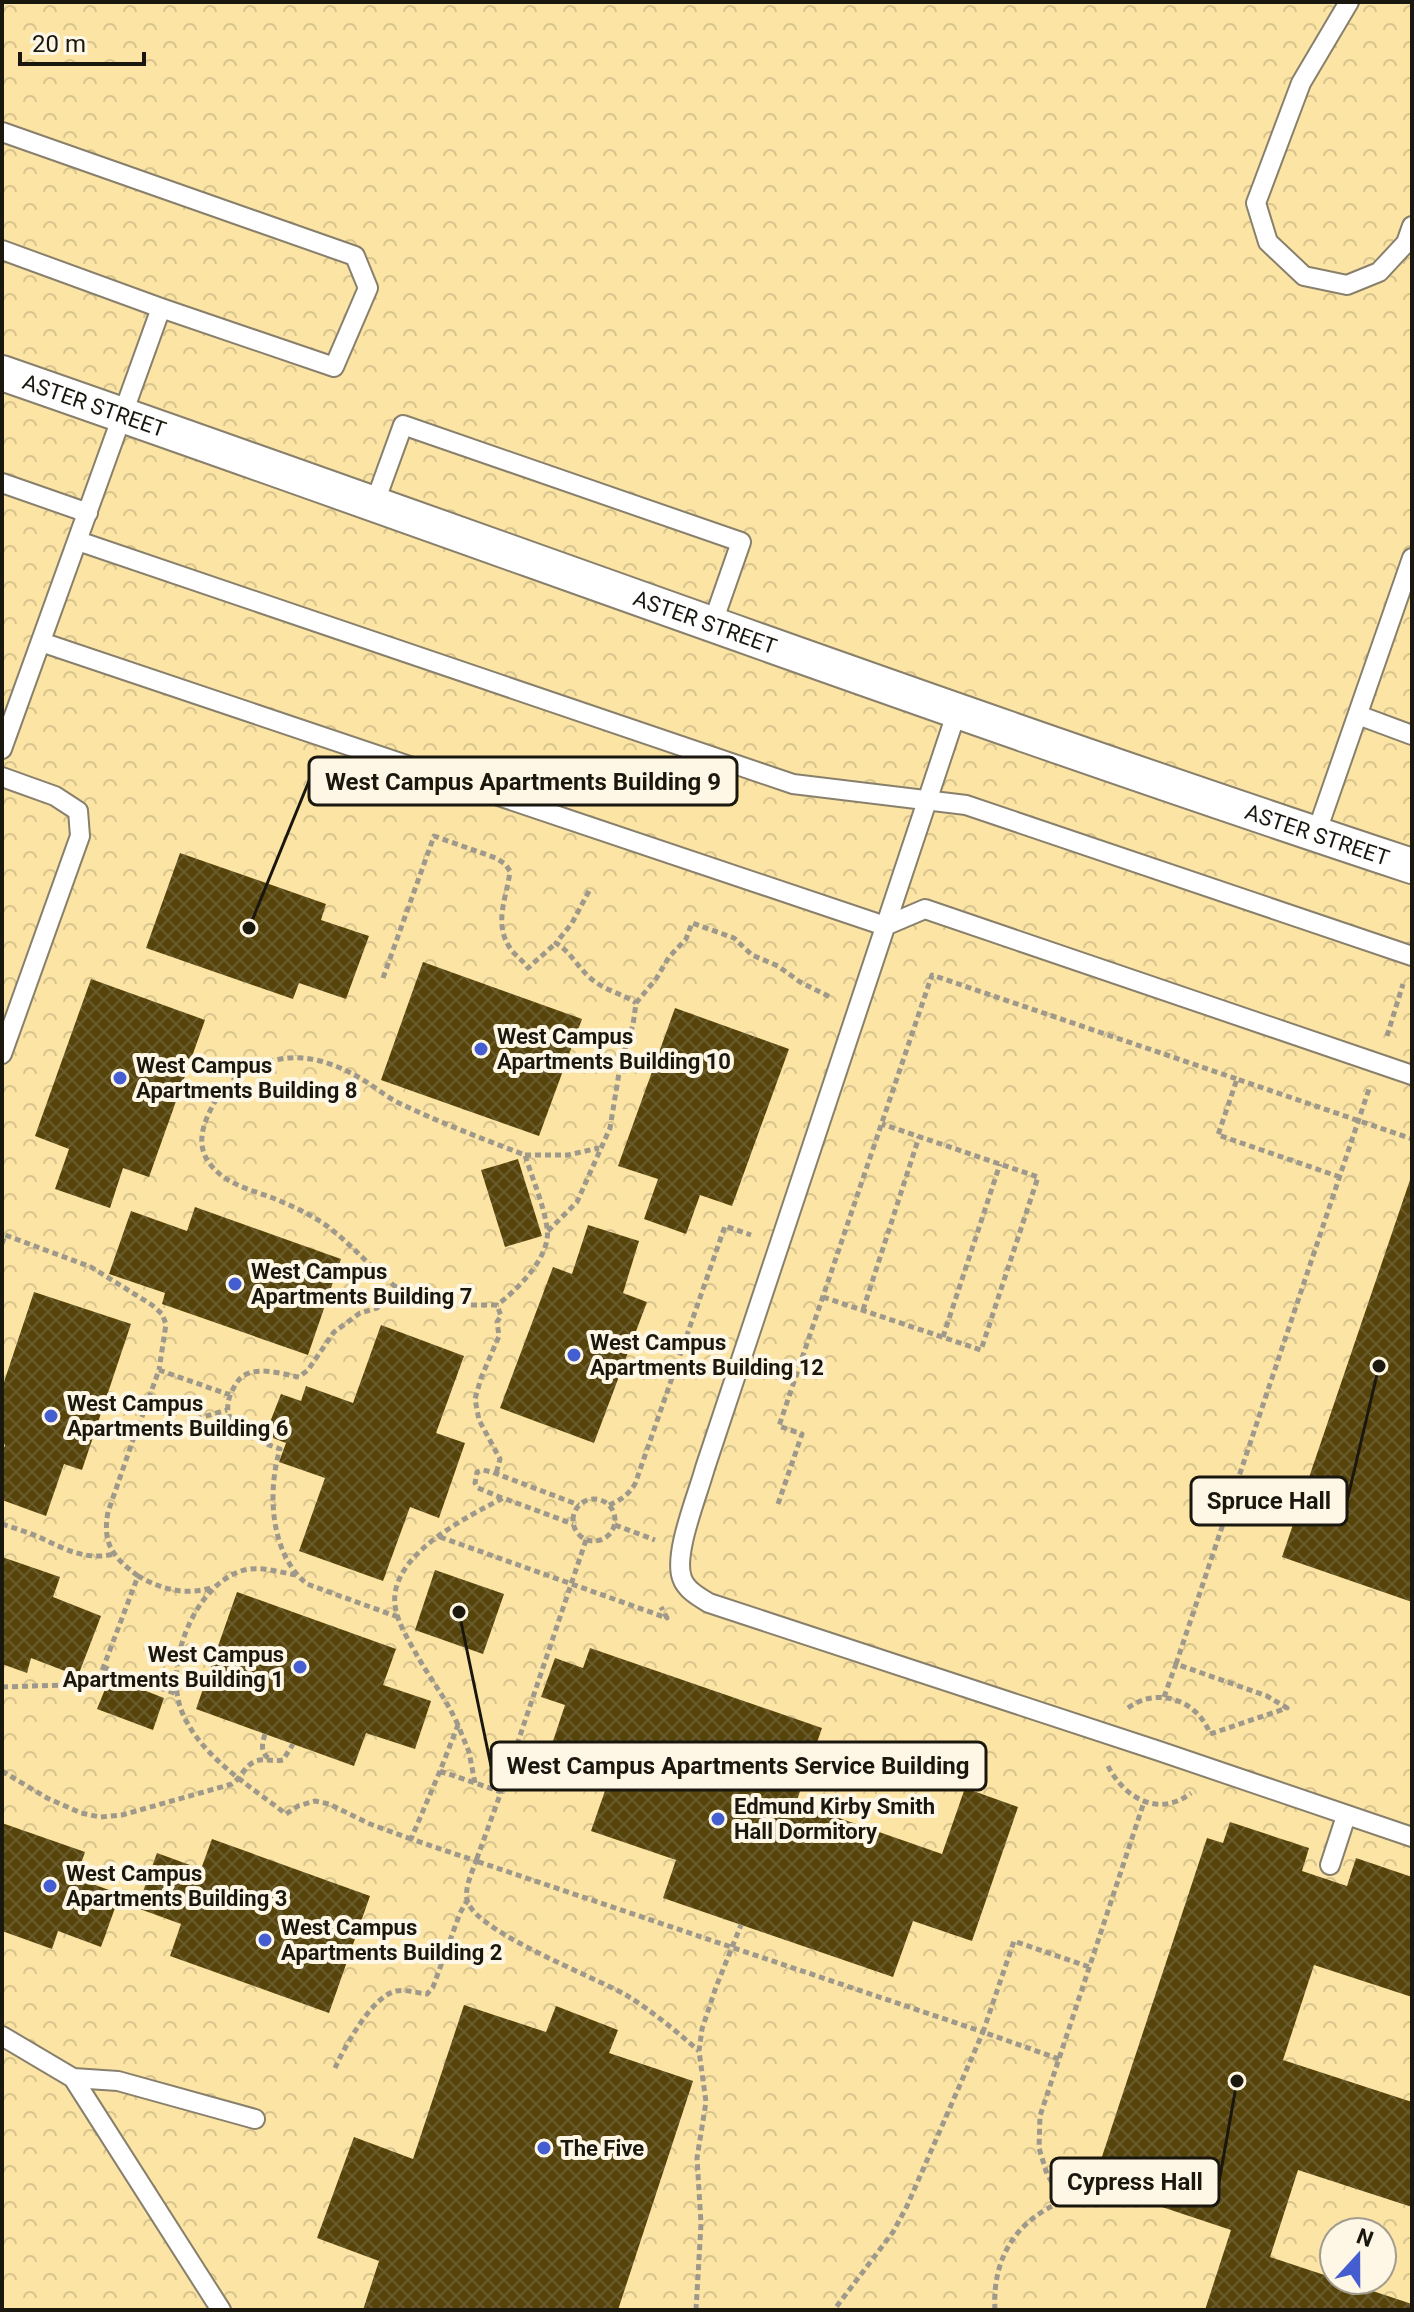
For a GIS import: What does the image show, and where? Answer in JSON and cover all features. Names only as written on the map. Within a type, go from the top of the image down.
[{"type":"street","name":"ASTER STREET","points":[[2,373],[957,711],[1412,866]]},
{"type":"lane","points":[[1349,2],[1301,83],[1256,203],[1268,242],[1304,276],[1347,285],[1379,272],[1406,243],[1412,226]]},
{"type":"lane","points":[[2,132],[355,256],[368,288],[334,367],[2,250]]},
{"type":"lane","points":[[2,749],[161,308]]},
{"type":"lane","points":[[374,505],[403,425],[741,542],[712,625]]},
{"type":"lane","points":[[2,483],[88,513]]},
{"type":"lane","points":[[78,541],[793,784],[966,805],[1412,956]]},
{"type":"lane","points":[[1316,834],[1412,558]]},
{"type":"lane","points":[[1394,611],[1412,617]]},
{"type":"lane","points":[[41,642],[885,926],[925,909],[1412,1075]]},
{"type":"lane","points":[[957,711],[705,1468],[679,1559],[682,1580],[692,1592],[709,1603],[1412,1837]]},
{"type":"lane","points":[[1358,715],[1412,735]]},
{"type":"lane","points":[[2,777],[55,796],[78,811],[80,836],[2,1054]]},
{"type":"lane","points":[[1330,1865],[1346,1816]]},
{"type":"lane","points":[[2,2036],[73,2078],[118,2081],[255,2119]]},
{"type":"lane","points":[[73,2078],[221,2310]]},
{"type":"path","points":[[383,978],[434,836],[496,858],[510,871],[501,911],[502,927],[511,949],[528,968],[556,943],[572,923],[589,891]]},
{"type":"path","points":[[600,1148],[568,1155],[525,1155],[397,1103],[358,1077],[314,1058],[299,1056],[258,1065],[222,1090],[212,1105],[201,1150],[211,1166],[229,1181],[313,1217],[396,1287],[417,1298],[438,1303],[497,1305],[529,1274],[541,1254],[548,1231],[577,1202],[610,1128],[621,1061],[633,1025],[636,1003],[686,939],[692,923],[734,938],[752,955],[778,966],[800,982],[837,1001]]},
{"type":"path","points":[[556,943],[571,954],[599,985],[636,1003]]},
{"type":"path","points":[[778,1504],[802,1434],[779,1426],[932,975],[1412,1139]]},
{"type":"path","points":[[1384,1044],[1406,976]]},
{"type":"path","points":[[1237,1079],[1218,1135],[1340,1177]]},
{"type":"path","points":[[1164,1697],[1372,1081]]},
{"type":"path","points":[[823,1297],[981,1350],[1038,1177],[882,1124]]},
{"type":"path","points":[[863,1310],[919,1137]]},
{"type":"path","points":[[525,1155],[548,1231]]},
{"type":"path","points":[[943,1337],[1000,1164]]},
{"type":"path","points":[[609,1505],[629,1493],[635,1484],[725,1226],[754,1236]]},
{"type":"path","points":[[2,1244],[5,1235],[91,1267],[152,1305],[162,1314],[166,1324],[159,1370],[108,1512],[107,1543],[114,1554],[138,1576],[167,1589],[185,1592],[202,1591],[218,1585],[243,1570],[297,1575]]},
{"type":"path","points":[[396,1287],[377,1308],[360,1313],[334,1332],[308,1370],[299,1377],[262,1371],[251,1372],[238,1381],[230,1395],[227,1410],[236,1426],[245,1433],[280,1449],[273,1480],[275,1520],[284,1551],[297,1575],[307,1584],[398,1617]]},
{"type":"path","points":[[496,1474],[500,1459],[479,1420],[475,1399],[499,1336],[497,1322],[501,1316],[497,1305]]},
{"type":"path","points":[[159,1370],[230,1395]]},
{"type":"path","points":[[134,1437],[227,1410]]},
{"type":"path","points":[[573,1524],[478,1488],[475,1483],[477,1472],[483,1470],[496,1474],[579,1505]]},
{"type":"path","points":[[475,1783],[469,1752],[448,1701],[416,1654],[394,1602],[407,1565],[420,1550],[503,1498]]},
{"type":"path","points":[[598,1499],[609,1505],[615,1525],[607,1537],[586,1540],[575,1531],[575,1510],[579,1505],[598,1499]]},
{"type":"path","points":[[2,1524],[67,1551],[86,1556],[114,1554]]},
{"type":"path","points":[[615,1525],[655,1540]]},
{"type":"path","points":[[439,1537],[667,1618],[658,1601]]},
{"type":"path","points":[[335,2068],[360,2024],[384,1997],[394,1991],[427,1994],[433,1987],[467,1901],[467,1887],[586,1540]]},
{"type":"path","points":[[2,1687],[97,1684],[138,1576]]},
{"type":"path","points":[[218,1585],[202,1603],[182,1643],[177,1670],[177,1694],[182,1712],[195,1736],[214,1758],[286,1814],[315,1801],[329,1804],[411,1839],[1059,2059]]},
{"type":"path","points":[[1125,1711],[1147,1698],[1164,1697],[1182,1701],[1196,1711],[1207,1725],[1211,1738],[1287,1708],[1267,1696],[1176,1664]]},
{"type":"path","points":[[103,1667],[177,1694]]},
{"type":"path","points":[[411,1839],[458,1725]]},
{"type":"path","points":[[265,1734],[263,1751],[269,1760]]},
{"type":"path","points":[[2,1771],[18,1783],[81,1813],[100,1817],[122,1815],[232,1784],[240,1779],[249,1765],[258,1760],[283,1760],[293,1744]]},
{"type":"path","points":[[1106,1751],[1108,1766],[1116,1782],[1128,1794],[1144,1802],[1172,1803],[1197,1789]]},
{"type":"path","points":[[440,1771],[501,1792]]},
{"type":"path","points":[[995,2310],[994,2290],[999,2264],[1012,2239],[1027,2222],[1063,2201],[1047,2174],[1039,2148],[1040,2116],[1144,1802]]},
{"type":"path","points":[[467,1901],[477,1915],[495,1930],[647,2008],[699,2051]]},
{"type":"path","points":[[696,2310],[701,2224],[697,2158],[706,2102],[699,2051],[702,2029],[741,1925]]},
{"type":"path","points":[[834,2310],[893,2232],[907,2206],[983,2032],[1014,1941],[1089,1967]]},
{"type":"green space","points":[[2,2],[1412,2],[1412,2310],[2,2310]]},
{"type":"building","points":[[180,853],[326,904],[321,920],[369,936],[346,999],[299,983],[293,999],[146,948]]},
{"type":"building","name":"West Campus Apartments Building 10","points":[[423,962],[582,1019],[539,1136],[381,1080]]},
{"type":"building","name":"West Campus Apartments Building 8","points":[[91,979],[205,1020],[149,1177],[123,1168],[110,1208],[55,1189],[69,1149],[35,1136]]},
{"type":"building","points":[[675,1008],[789,1049],[732,1206],[700,1195],[686,1234],[644,1219],[658,1179],[618,1166]]},
{"type":"building","points":[[518,1159],[542,1236],[505,1247],[481,1170]]},
{"type":"building","points":[[1412,1177],[1412,1602],[1282,1557]]},
{"type":"building","name":"West Campus Apartments Building 7","points":[[195,1207],[341,1259],[308,1355],[162,1304],[165,1293],[109,1274],[131,1211],[187,1231]]},
{"type":"building","name":"West Campus Apartments Building 12","points":[[588,1225],[639,1241],[623,1293],[647,1302],[594,1443],[500,1408],[553,1267],[572,1274]]},
{"type":"building","name":"West Campus Apartments Building 6","points":[[34,1292],[131,1324],[82,1470],[64,1464],[46,1516],[2,1500],[2,1454],[5,1445],[2,1443],[2,1388]]},
{"type":"building","points":[[381,1325],[464,1356],[436,1433],[465,1443],[439,1518],[410,1507],[383,1581],[299,1551],[325,1478],[279,1462],[286,1443],[265,1435],[281,1394],[301,1401],[306,1386],[353,1403]]},
{"type":"building","points":[[2,1557],[60,1577],[53,1597],[101,1616],[78,1676],[31,1658],[27,1673],[2,1664]]},
{"type":"building","points":[[435,1570],[504,1594],[483,1654],[415,1630]]},
{"type":"building","name":"West Campus Apartments Building 1","points":[[237,1592],[396,1649],[383,1685],[431,1701],[415,1749],[366,1733],[354,1766],[196,1709]]},
{"type":"building","name":"Edmund Kirby Smith Hall Dormitory","points":[[590,1648],[822,1728],[796,1803],[942,1854],[965,1788],[1018,1807],[972,1941],[913,1921],[893,1977],[663,1898],[676,1860],[591,1831],[614,1765],[552,1744],[565,1705],[541,1697],[555,1658],[583,1668]]},
{"type":"building","points":[[110,1677],[164,1698],[153,1730],[97,1709]]},
{"type":"building","points":[[1230,1822],[1309,1848],[1302,1871],[1347,1886],[1356,1858],[1412,1877],[1412,1997],[1314,1965],[1283,2060],[1412,2102],[1412,2207],[1298,2170],[1270,2257],[1318,2273],[1318,2296],[1388,2296],[1412,2304],[1412,2310],[1205,2310],[1231,2230],[1093,2184],[1207,1838],[1223,1843]]},
{"type":"building","name":"West Campus Apartments Building 3","points":[[2,1823],[85,1852],[76,1878],[120,1894],[101,1947],[58,1931],[52,1949],[2,1931]]},
{"type":"building","name":"West Campus Apartments Building 2","points":[[212,1839],[370,1896],[329,2013],[170,1956],[181,1924],[137,1908],[157,1853],[201,1869]]},
{"type":"building","name":"The Five","points":[[464,2005],[546,2032],[556,2006],[618,2030],[609,2053],[693,2081],[618,2310],[363,2310],[379,2261],[317,2238],[354,2137],[413,2159]]},
{"type":"place","name":"West Campus Apartments Building 9","points":[[249,928]]},
{"type":"place","name":"West Campus Apartments Building 10","points":[[481,1049]]},
{"type":"place","name":"West Campus Apartments Building 8","points":[[120,1078]]},
{"type":"place","name":"West Campus Apartments Building 7","points":[[235,1284]]},
{"type":"place","name":"West Campus Apartments Building 12","points":[[574,1355]]},
{"type":"place","name":"Spruce Hall","points":[[1379,1366]]},
{"type":"place","name":"West Campus Apartments Building 6","points":[[51,1416]]},
{"type":"place","name":"West Campus Apartments Service Building","points":[[459,1612]]},
{"type":"place","name":"West Campus Apartments Building 1","points":[[300,1667]]},
{"type":"place","name":"Edmund Kirby Smith Hall Dormitory","points":[[718,1819]]},
{"type":"place","name":"West Campus Apartments Building 3","points":[[50,1886]]},
{"type":"place","name":"West Campus Apartments Building 2","points":[[265,1940]]},
{"type":"place","name":"Cypress Hall","points":[[1237,2081]]},
{"type":"place","name":"The Five","points":[[544,2148]]}]
